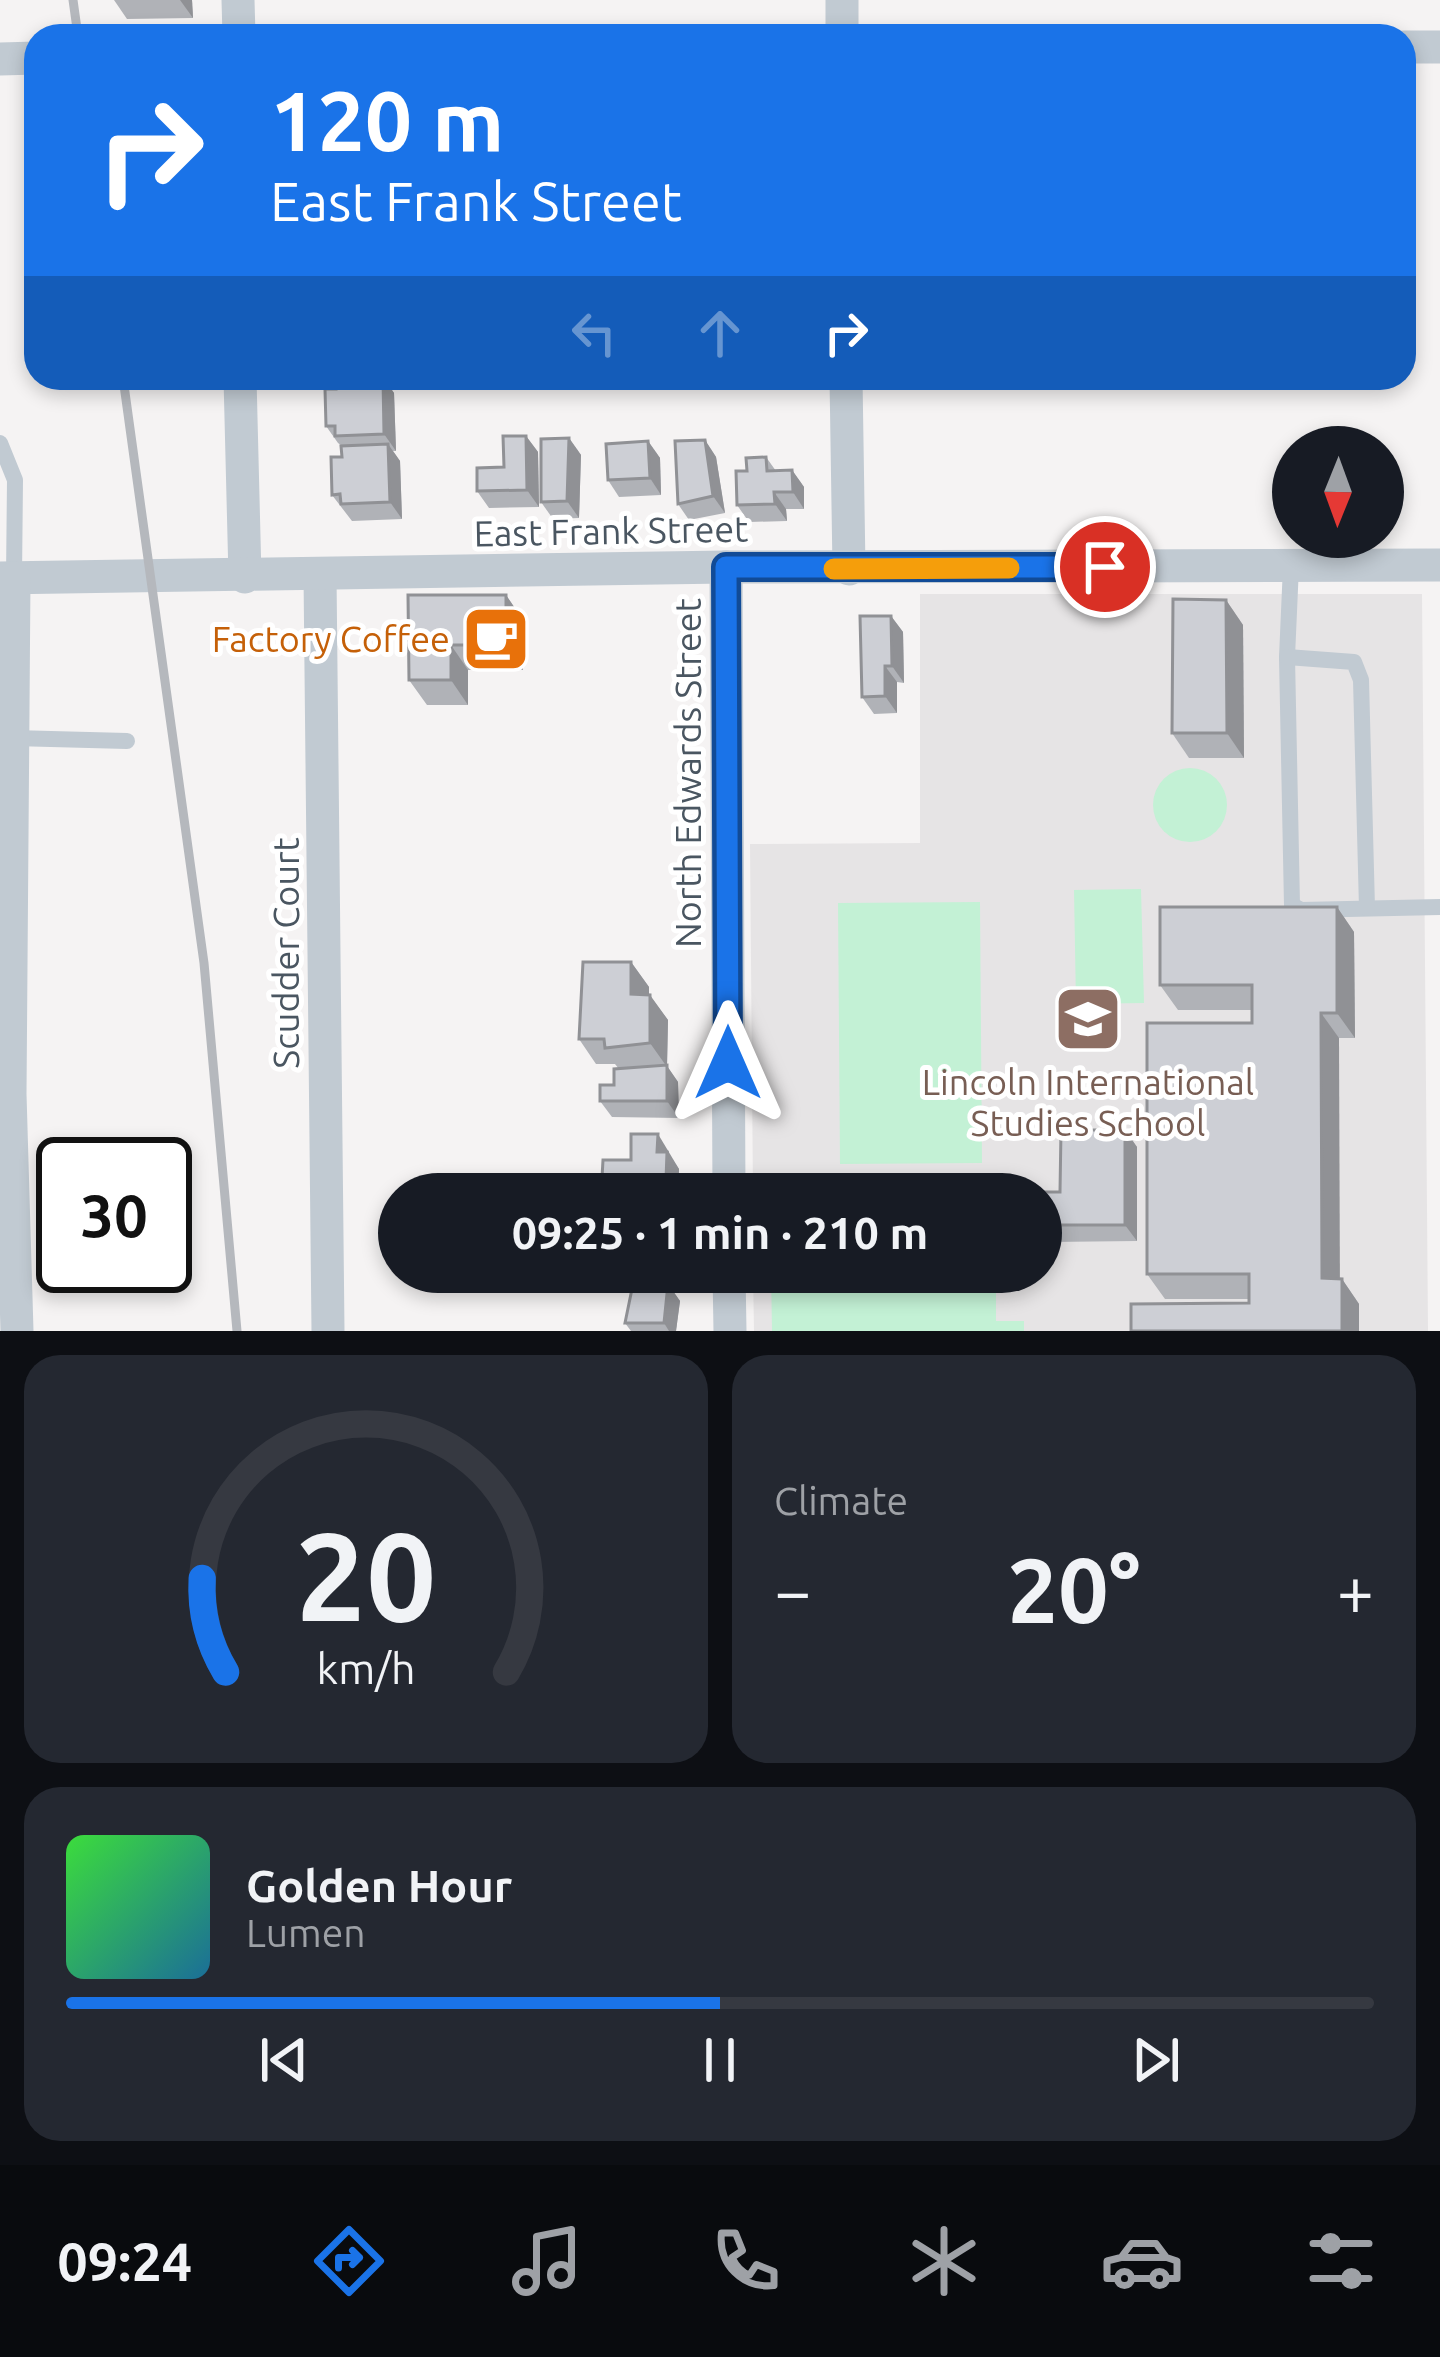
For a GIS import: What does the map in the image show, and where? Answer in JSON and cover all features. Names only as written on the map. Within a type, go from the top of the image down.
[{"type":"street","points":[[240,390],[244,577]]},
{"type":"street","points":[[846,390],[849,569]]},
{"type":"street","name":"East Frank Street","points":[[7,578],[726,567],[1440,565]]},
{"type":"street","name":"North Edwards Street","points":[[726,567],[729,1173]]},
{"type":"street","name":"Scudder Court","points":[[320,575],[328,1331]]},
{"type":"street","points":[[7,578],[13,738],[5,1094],[16,1331]]},
{"type":"street","points":[[729,1293],[730,1331]]},
{"type":"lane","points":[[0,442],[15,481],[7,578]]},
{"type":"lane","points":[[1291,566],[1287,657],[1292,905],[1440,907]]},
{"type":"lane","points":[[1287,657],[1354,662],[1360,680],[1366,908]]},
{"type":"lane","points":[[13,738],[127,741]]},
{"type":"shaded area","name":"Lincoln International Studies School","points":[[920,594],[1422,594],[1428,1331],[754,1331],[753,1293],[1062,1293],[1062,1173],[753,1173],[750,844],[920,843]]},
{"type":"green space","points":[[1190,768],[1216,779],[1227,805],[1216,831],[1190,842],[1164,831],[1153,805],[1164,779]]},
{"type":"green space","points":[[1141,889],[1144,1003],[1076,1004],[1074,890]]},
{"type":"green space","points":[[980,902],[982,1163],[840,1164],[838,903]]},
{"type":"green space","points":[[771,1293],[996,1293],[996,1321],[1024,1321],[1024,1331],[772,1331]]},
{"type":"building","points":[[325,390],[383,390],[384,434],[335,436],[335,426],[326,426]]},
{"type":"building","points":[[503,436],[526,436],[527,490],[477,491],[477,468],[504,467]]},
{"type":"building","points":[[569,438],[567,501],[541,502],[541,439]]},
{"type":"building","points":[[705,440],[713,496],[678,504],[675,441]]},
{"type":"building","points":[[648,441],[650,478],[608,480],[606,444]]},
{"type":"building","points":[[388,444],[390,502],[341,504],[340,494],[332,495],[331,457],[342,457],[341,446]]},
{"type":"building","points":[[766,457],[767,471],[792,470],[793,492],[774,492],[775,504],[737,505],[736,471],[747,471],[746,458]]},
{"type":"building","points":[[408,595],[506,595],[506,645],[451,645],[451,680],[409,680]]},
{"type":"building","points":[[1173,599],[1226,600],[1227,733],[1172,733]]},
{"type":"building","points":[[860,616],[891,616],[892,666],[885,666],[885,696],[862,697]]},
{"type":"building","points":[[1160,907],[1337,907],[1337,1013],[1321,1013],[1322,1278],[1342,1279],[1342,1331],[1131,1331],[1131,1304],[1249,1303],[1249,1274],[1147,1274],[1147,1023],[1252,1023],[1252,985],[1160,985]]},
{"type":"building","points":[[583,962],[631,962],[631,994],[650,995],[650,1043],[605,1048],[604,1039],[579,1039]]},
{"type":"building","points":[[667,1065],[667,1101],[600,1101],[600,1085],[614,1085],[614,1069]]},
{"type":"building","points":[[1061,1130],[1125,1130],[1125,1225],[1062,1225]]},
{"type":"building","points":[[631,1134],[658,1134],[657,1152],[667,1152],[666,1173],[602,1173],[603,1160],[631,1160]]},
{"type":"building","points":[[631,1293],[667,1293],[664,1323],[625,1323]]},
{"type":"railway","points":[[73,0],[76,24]]},
{"type":"railway","points":[[125,390],[204,963],[237,1331]]},
{"type":"slow traffic","points":[[834,569],[1009,568]]},
{"type":"place","name":"Factory Coffee","points":[[496,639]]},
{"type":"place","name":"Lincoln International Studies School","points":[[1088,1019]]},
{"type":"route","points":[[728,1063],[726,567],[1105,567]]}]
